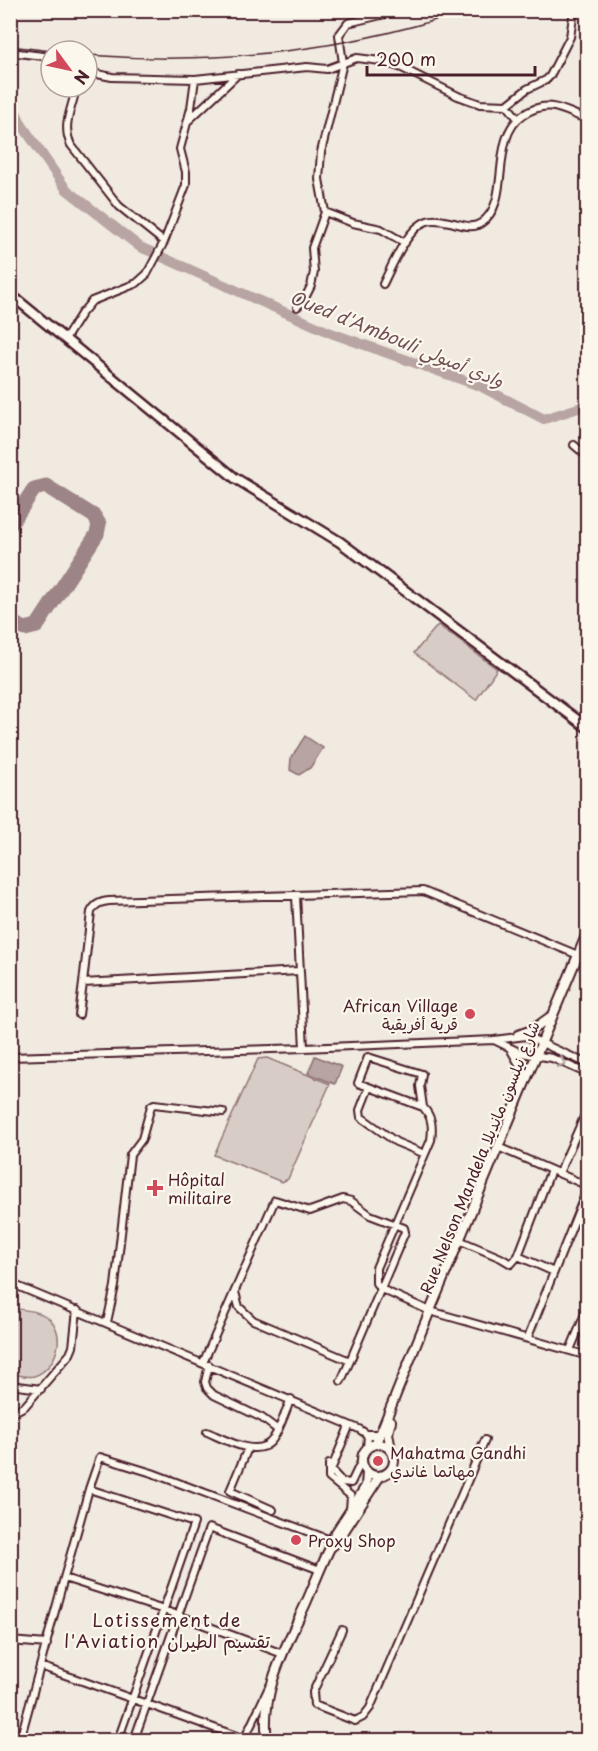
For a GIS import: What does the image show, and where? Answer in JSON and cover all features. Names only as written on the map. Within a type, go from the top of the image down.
[{"type":"highway","points":[[10,294],[236,478],[340,542],[588,728]]},
{"type":"main road","name":"Rue Nelson Mandela شارع نيلسون مانديلا","points":[[376,1444],[588,931]]},
{"type":"main road","points":[[518,1035],[541,1025],[552,1016]]},
{"type":"main road","points":[[512,1050],[520,1064],[524,1087]]},
{"type":"main road","name":"Rue Nelson Mandela شارع نيلسون مانديلا","points":[[391,1452],[388,1433],[397,1394]]},
{"type":"main road","points":[[368,1436],[380,1435]]},
{"type":"main road","points":[[267,1740],[266,1715],[270,1686],[320,1570],[333,1543],[350,1510],[366,1486],[367,1472],[362,1460],[368,1448],[376,1444],[385,1446],[393,1457],[393,1466],[388,1473],[380,1476],[333,1543]]},
{"type":"main road","points":[[367,1472],[380,1476]]},
{"type":"street","points":[[297,307],[304,300],[311,286],[314,272],[312,248],[325,212],[319,179],[321,152],[343,63],[339,35],[348,23],[402,10]]},
{"type":"street","points":[[99,74],[195,79],[307,67],[327,69],[357,58],[381,61],[402,68],[458,96],[480,104],[507,105],[527,89],[550,76],[570,37],[574,10]]},
{"type":"street","points":[[10,52],[39,56]]},
{"type":"street","points":[[187,123],[239,73]]},
{"type":"street","points":[[66,338],[92,301],[137,283],[147,274],[164,242],[186,185],[186,172],[180,149],[191,108],[195,79]]},
{"type":"street","points":[[73,99],[66,127],[71,145],[119,206],[164,242]]},
{"type":"street","points":[[507,105],[518,119]]},
{"type":"street","points":[[383,284],[405,243],[420,224],[429,220],[441,220],[473,226],[481,224],[487,217],[493,207],[501,179],[502,150],[518,119],[531,110],[548,106],[588,120]]},
{"type":"street","points":[[325,212],[353,224],[381,229],[405,243]]},
{"type":"street","points":[[574,445],[588,457]]},
{"type":"street","points":[[78,1015],[91,912],[94,905],[102,901],[423,891],[578,954]]},
{"type":"street","points":[[296,896],[304,1048]]},
{"type":"street","points":[[83,983],[299,971]]},
{"type":"street","points":[[10,1058],[494,1040],[518,1035],[530,1037],[588,1064]]},
{"type":"street","points":[[494,1040],[512,1050],[552,1058],[588,1074]]},
{"type":"street","points":[[423,1107],[420,1086],[423,1074],[368,1057],[358,1083],[423,1107],[430,1115],[432,1128],[431,1140],[376,1268],[376,1283],[381,1289],[430,1311],[528,1337],[588,1356]]},
{"type":"street","points":[[369,1087],[360,1110],[361,1118],[396,1142],[425,1154]]},
{"type":"street","points":[[107,1322],[115,1286],[130,1155],[142,1139],[151,1106],[154,1104],[223,1112]]},
{"type":"street","points":[[559,1173],[588,1108]]},
{"type":"street","points":[[498,1147],[588,1186],[528,1337]]},
{"type":"street","points":[[459,1240],[511,1264],[518,1256],[551,1170]]},
{"type":"street","points":[[278,1430],[262,1418],[214,1395],[207,1389],[205,1382],[206,1364],[275,1200],[310,1211],[343,1199],[351,1201],[370,1215],[404,1228],[405,1232],[341,1381]]},
{"type":"street","points":[[518,1256],[554,1272]]},
{"type":"street","points":[[10,1283],[366,1432],[368,1448]]},
{"type":"street","points":[[235,1292],[239,1307],[253,1320],[350,1361]]},
{"type":"street","points":[[570,1350],[588,1307]]},
{"type":"street","points":[[10,1414],[25,1406],[70,1354],[73,1347],[76,1310]]},
{"type":"street","points":[[10,1385],[41,1389]]},
{"type":"street","points":[[207,1432],[248,1448],[267,1445],[273,1440],[291,1399]]},
{"type":"street","points":[[343,1423],[348,1426],[348,1429],[331,1470],[342,1482],[351,1483],[362,1460]]},
{"type":"street","points":[[343,1423],[346,1428],[328,1466],[327,1475],[335,1484],[349,1493],[350,1510]]},
{"type":"street","points":[[342,1630],[313,1692],[314,1705],[355,1721],[363,1717],[370,1708],[485,1440]]},
{"type":"street","points":[[248,1448],[230,1491],[273,1510]]},
{"type":"street","points":[[20,1740],[89,1489],[100,1457],[153,1473],[333,1543]]},
{"type":"street","points":[[89,1489],[209,1528],[320,1570]]},
{"type":"street","points":[[118,1740],[194,1523]]},
{"type":"street","points":[[134,1740],[209,1528]]},
{"type":"street","points":[[64,1578],[164,1610],[283,1654]]},
{"type":"street","points":[[10,1641],[47,1644]]},
{"type":"street","points":[[40,1666],[245,1739],[270,1686]]},
{"type":"shaded area","points":[[438,625],[497,669],[476,700],[414,653]]},
{"type":"shaded area","points":[[305,736],[323,748],[310,768],[299,775],[290,770],[291,758]]},
{"type":"shaded area","points":[[315,1056],[342,1067],[335,1084],[308,1073]]},
{"type":"shaded area","points":[[267,1058],[330,1084],[288,1179],[282,1182],[214,1155],[258,1059]]},
{"type":"shaded area","points":[[10,1308],[39,1313],[47,1317],[57,1332],[57,1350],[54,1358],[49,1366],[34,1376],[11,1373]]},
{"type":"waterway","name":"Oued d'Ambouli وادي أمبولي","points":[[10,100],[22,125],[66,189],[140,247],[154,253]]},
{"type":"waterway","name":"Oued d'Ambouli وادي أمبولي","points":[[162,257],[331,333],[480,386],[544,419],[588,405]]},
{"type":"taxiway","points":[[10,525],[34,489],[46,486],[94,516],[99,524],[97,534],[37,626],[25,629],[10,621]]},
{"type":"railway","points":[[99,56],[184,58],[280,52],[375,36],[468,10]]},
{"type":"railway","points":[[10,46],[39,50]]},
{"type":"place","name":"African Village قرية أفريقية","points":[[470,1014]]},
{"type":"place","name":"Hôpital militaire","points":[[155,1188]]},
{"type":"place","name":"Mahatma Gandhi مهاتما غاندي","points":[[378,1461]]},
{"type":"place","name":"Proxy Shop","points":[[296,1540]]},
{"type":"district","name":"Lotissement de l'Aviation تقسيم الطيران","points":[[167,1629]]}]
